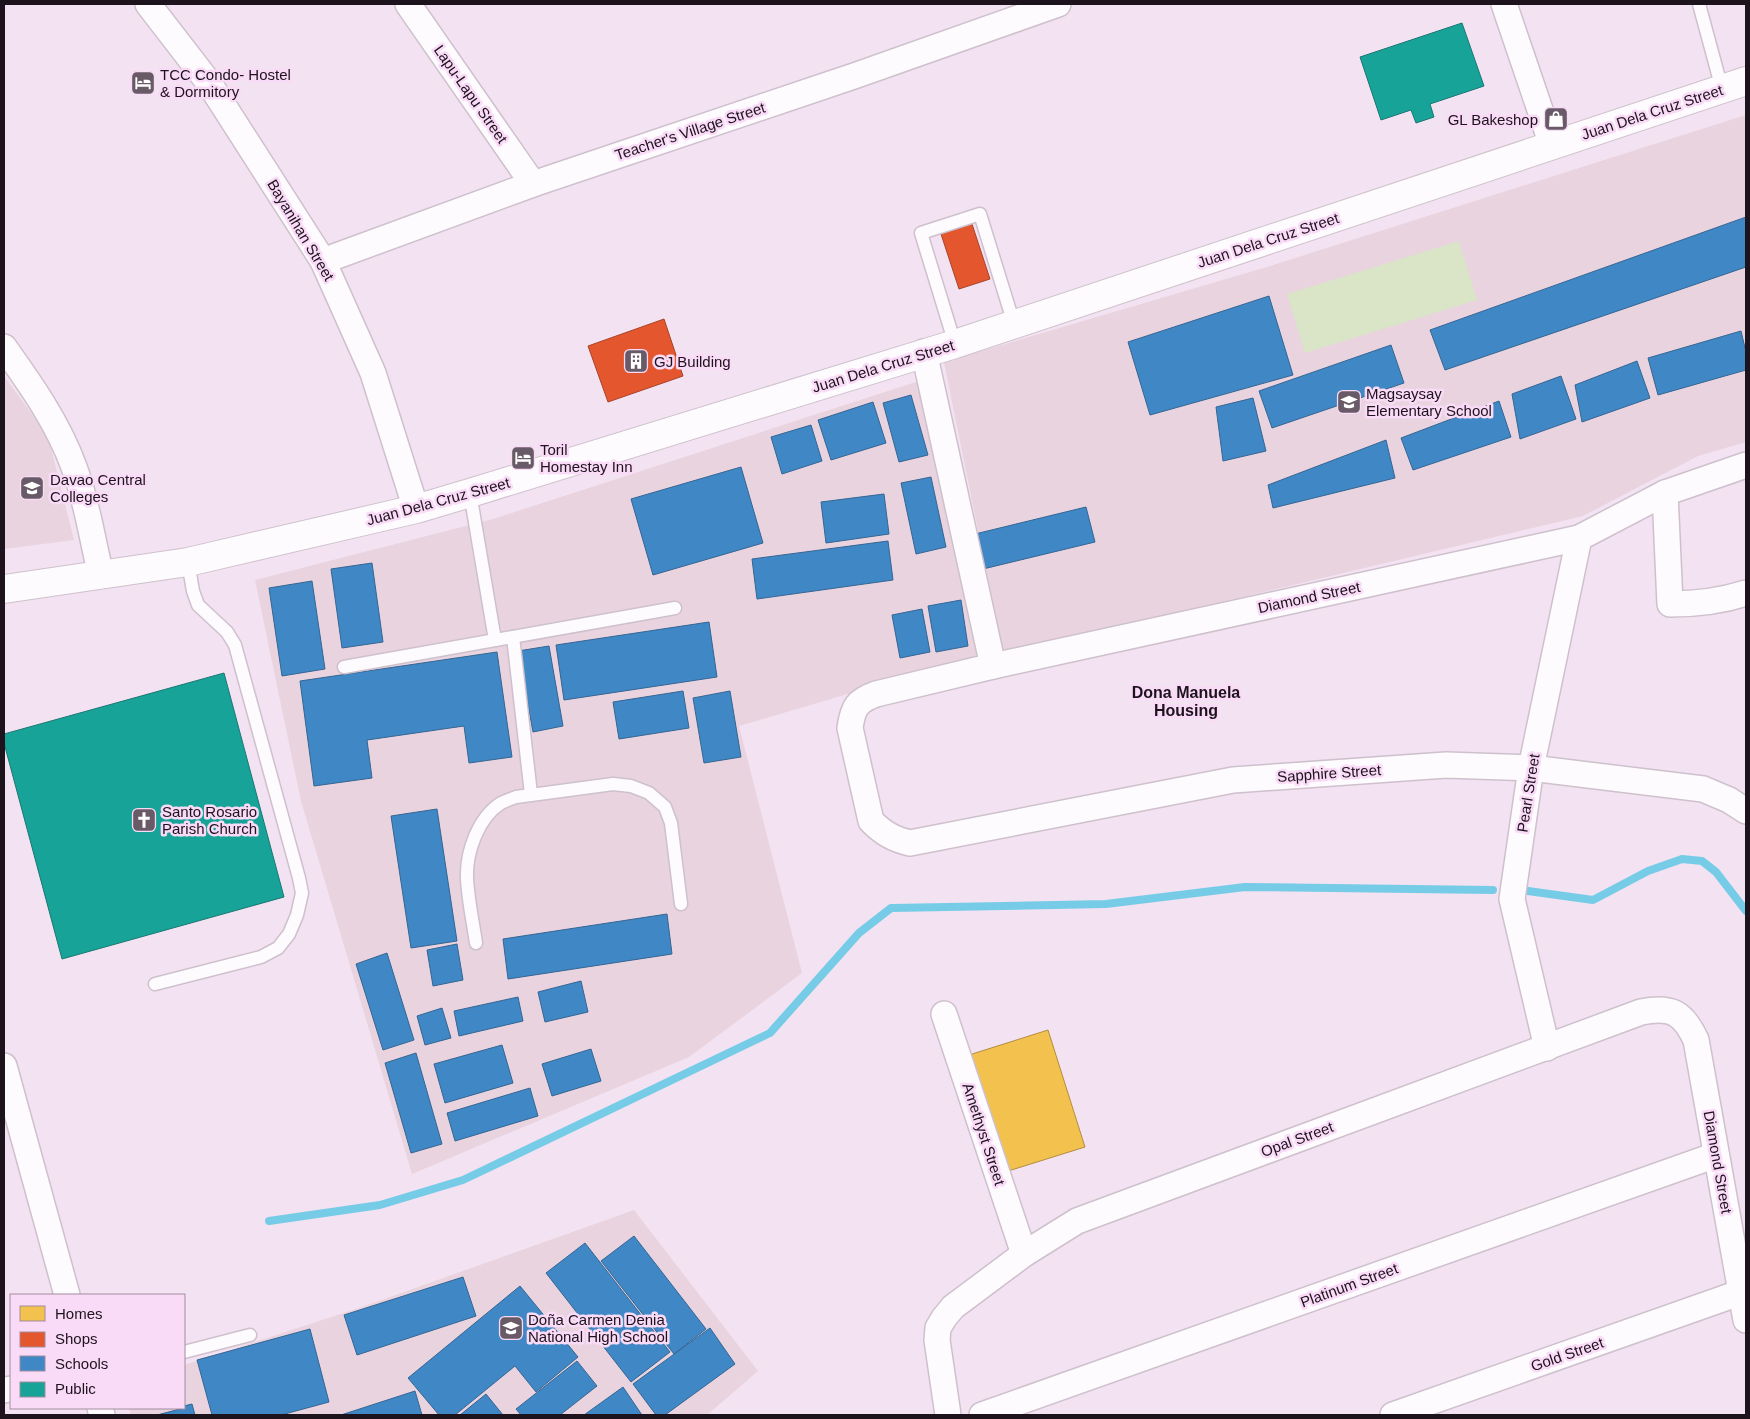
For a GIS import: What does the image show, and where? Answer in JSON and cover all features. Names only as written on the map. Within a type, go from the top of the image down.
[{"type":"street","name":"Bayanihan Street","points":[[148,4],[209,83],[323,261],[374,373],[416,509]]},
{"type":"street","name":"Lapu-Lapu Street","points":[[409,4],[533,184]]},
{"type":"street","name":"Teacher's Village Street","points":[[323,261],[533,184],[854,76],[1058,4]]},
{"type":"street","points":[[1504,4],[1552,145]]},
{"type":"street","name":"Juan Dela Cruz Street","points":[[4,590],[188,562],[416,509],[955,344],[1734,85]]},
{"type":"street","points":[[4,347],[49,415],[66,449],[79,485],[100,575]]},
{"type":"street","points":[[924,352],[993,666]]},
{"type":"street","name":"Diamond Street","points":[[910,843],[896,840],[881,831],[871,821],[850,728],[852,713],[861,699],[993,666],[1579,538],[1666,493],[1746,465]]},
{"type":"street","points":[[1666,493],[1670,604],[1697,604],[1746,593]]},
{"type":"street","name":"Pearl Street","points":[[1547,1048],[1512,898],[1531,768],[1579,538]]},
{"type":"street","name":"Sapphire Street","points":[[910,843],[1233,780],[1446,765],[1531,768],[1703,789],[1729,800],[1746,811]]},
{"type":"street","name":"Opal Street","points":[[948,1415],[937,1340],[938,1328],[944,1318],[965,1298],[1024,1254],[1077,1220],[1641,1012],[1660,1008],[1673,1013]]},
{"type":"street","name":"Diamond Street","points":[[1673,1013],[1688,1022],[1696,1040],[1746,1320]]},
{"type":"street","name":"Amethyst Street","points":[[944,1014],[1024,1254]]},
{"type":"street","points":[[4,1066],[67,1294]]},
{"type":"street","name":"Platinum Street","points":[[982,1415],[1716,1155]]},
{"type":"street","name":"Gold Street","points":[[1393,1415],[1742,1292]]},
{"type":"lane","points":[[1699,4],[1734,85]]},
{"type":"lane","points":[[955,344],[921,233],[980,214],[1014,324]]},
{"type":"lane","points":[[470,493],[495,640]]},
{"type":"lane","points":[[155,984],[261,957],[278,948],[289,934],[298,915],[302,893],[300,878],[235,645],[227,632],[198,605],[193,592],[188,562]]},
{"type":"lane","points":[[344,667],[675,608]]},
{"type":"lane","points":[[513,637],[531,794]]},
{"type":"lane","points":[[476,944],[467,878],[469,856],[477,833],[487,816],[501,803],[531,794],[613,784],[632,786],[649,793],[665,807],[671,823],[681,904]]},
{"type":"lane","points":[[185,1352],[250,1335]]},
{"type":"shaded area","name":"Magsaysay Elementary School","points":[[1746,115],[1746,442],[1698,456],[1583,516],[1003,654],[944,362],[1267,267]]},
{"type":"shaded area","name":"Davao Central Colleges","points":[[4,376],[48,436],[74,540],[4,549]]},
{"type":"shaded area","points":[[922,380],[987,653],[739,726],[802,973],[689,1057],[412,1174],[301,801],[255,580],[493,519]]},
{"type":"shaded area","name":"Doña Carmen Denia National High School","points":[[634,1210],[758,1371],[707,1415],[131,1415],[129,1409],[185,1409],[185,1365],[362,1307]]},
{"type":"green space","points":[[1459,241],[1477,300],[1305,353],[1287,294]]},
{"type":"building: Homes","points":[[1048,1030],[1085,1147],[1005,1172],[969,1055]]},
{"type":"building: Shops","points":[[972,224],[990,279],[959,289],[941,234]]},
{"type":"building: Shops","name":"GJ Building","points":[[664,319],[683,376],[608,402],[588,346]]},
{"type":"building: Schools","points":[[1746,217],[1746,267],[1445,370],[1430,330]]},
{"type":"building: Schools","points":[[1269,296],[1293,375],[1150,415],[1128,342]]},
{"type":"building: Schools","points":[[1741,331],[1746,352],[1746,370],[1658,395],[1648,358]]},
{"type":"building: Schools","points":[[1391,345],[1404,383],[1272,428],[1259,391]]},
{"type":"building: Schools","points":[[1637,361],[1650,398],[1582,422],[1575,385]]},
{"type":"building: Schools","points":[[1561,376],[1576,419],[1520,439],[1512,394]]},
{"type":"building: Schools","points":[[911,395],[928,455],[899,462],[883,403]]},
{"type":"building: Schools","points":[[1253,398],[1266,451],[1223,461],[1216,407]]},
{"type":"building: Schools","points":[[1499,401],[1511,437],[1413,470],[1401,438]]},
{"type":"building: Schools","points":[[873,402],[886,443],[831,460],[818,420]]},
{"type":"building: Schools","points":[[811,425],[822,461],[782,474],[771,437]]},
{"type":"building: Schools","points":[[1386,440],[1395,478],[1273,508],[1268,485]]},
{"type":"building: Schools","points":[[741,467],[763,543],[653,575],[631,499]]},
{"type":"building: Schools","points":[[931,477],[946,547],[916,554],[901,483]]},
{"type":"building: Schools","points":[[884,494],[889,534],[826,543],[821,502]]},
{"type":"building: Schools","points":[[1086,507],[1095,542],[983,569],[975,534]]},
{"type":"building: Schools","points":[[888,541],[893,580],[757,599],[752,559]]},
{"type":"building: Schools","points":[[372,563],[383,642],[342,648],[331,569]]},
{"type":"building: Schools","points":[[312,581],[325,669],[282,676],[269,588]]},
{"type":"building: Schools","points":[[961,600],[968,646],[936,652],[928,606]]},
{"type":"building: Schools","points":[[922,609],[930,652],[900,658],[892,615]]},
{"type":"building: Schools","points":[[709,622],[717,677],[564,700],[556,645]]},
{"type":"building: Schools","points":[[549,646],[563,726],[533,732],[518,651]]},
{"type":"building: Schools","points":[[497,652],[512,757],[469,763],[464,726],[367,740],[372,778],[314,786],[300,681]]},
{"type":"building: Schools","points":[[683,691],[689,728],[619,739],[613,702]]},
{"type":"building: Schools","points":[[730,691],[741,757],[704,763],[693,698]]},
{"type":"building: Schools","points":[[437,809],[457,941],[411,948],[391,816]]},
{"type":"building: Schools","points":[[667,914],[672,954],[508,979],[503,939]]},
{"type":"building: Schools","points":[[457,944],[463,980],[433,986],[427,950]]},
{"type":"building: Schools","points":[[387,953],[414,1040],[383,1050],[356,964]]},
{"type":"building: Schools","points":[[581,981],[588,1012],[545,1022],[538,992]]},
{"type":"building: Schools","points":[[518,997],[523,1021],[459,1036],[454,1011]]},
{"type":"building: Schools","points":[[442,1008],[451,1038],[425,1045],[417,1016]]},
{"type":"building: Schools","points":[[502,1045],[513,1083],[445,1103],[434,1064]]},
{"type":"building: Schools","points":[[591,1049],[601,1081],[552,1096],[542,1064]]},
{"type":"building: Schools","points":[[416,1053],[442,1144],[411,1153],[385,1063]]},
{"type":"building: Schools","points":[[530,1088],[538,1116],[455,1141],[447,1113]]},
{"type":"building: Schools","points":[[634,1236],[706,1329],[674,1354],[601,1261]]},
{"type":"building: Schools","points":[[585,1243],[670,1352],[631,1382],[546,1273]]},
{"type":"building: Schools","points":[[463,1277],[476,1316],[357,1355],[344,1315]]},
{"type":"building: Schools","points":[[520,1286],[578,1357],[536,1392],[515,1366],[455,1415],[439,1415],[408,1378]]},
{"type":"building: Schools","points":[[710,1328],[735,1364],[665,1415],[656,1415],[633,1384]]},
{"type":"building: Schools","points":[[310,1329],[329,1402],[281,1415],[212,1415],[197,1360]]},
{"type":"building: Schools","points":[[577,1361],[597,1386],[560,1415],[521,1415],[516,1409]]},
{"type":"building: Schools","points":[[623,1387],[642,1415],[584,1415]]},
{"type":"building: Schools","points":[[415,1391],[422,1415],[341,1415]]},
{"type":"building: Schools","points":[[486,1394],[503,1415],[460,1415]]},
{"type":"building: Schools","points":[[192,1404],[195,1415],[157,1415],[185,1409],[185,1406]]},
{"type":"building: Public","points":[[1462,23],[1484,86],[1430,104],[1434,117],[1416,123],[1411,110],[1381,120],[1360,57]]},
{"type":"building: Public","name":"Santo Rosario Parish Church","points":[[224,673],[284,897],[62,959],[4,743],[4,734]]},
{"type":"waterway","points":[[1528,891],[1593,900],[1648,871],[1682,859],[1702,861],[1716,872],[1746,911]]},
{"type":"waterway","points":[[269,1221],[380,1205],[463,1180],[770,1033],[859,933],[891,908],[1106,904],[1245,887],[1493,890]]},
{"type":"place","name":"TCC Condo- Hostel & Dormitory","points":[[143,83]]},
{"type":"place","name":"GL Bakeshop","points":[[1556,119]]},
{"type":"place","name":"GJ Building","points":[[636,361]]},
{"type":"place","name":"Magsaysay Elementary School","points":[[1349,402]]},
{"type":"place","name":"Toril Homestay Inn","points":[[523,458]]},
{"type":"place","name":"Davao Central Colleges","points":[[32,488]]},
{"type":"place","name":"Santo Rosario Parish Church","points":[[144,820]]},
{"type":"place","name":"Doña Carmen Denia National High School","points":[[511,1328]]},
{"type":"district","name":"Dona Manuela Housing","points":[[1186,701]]}]
